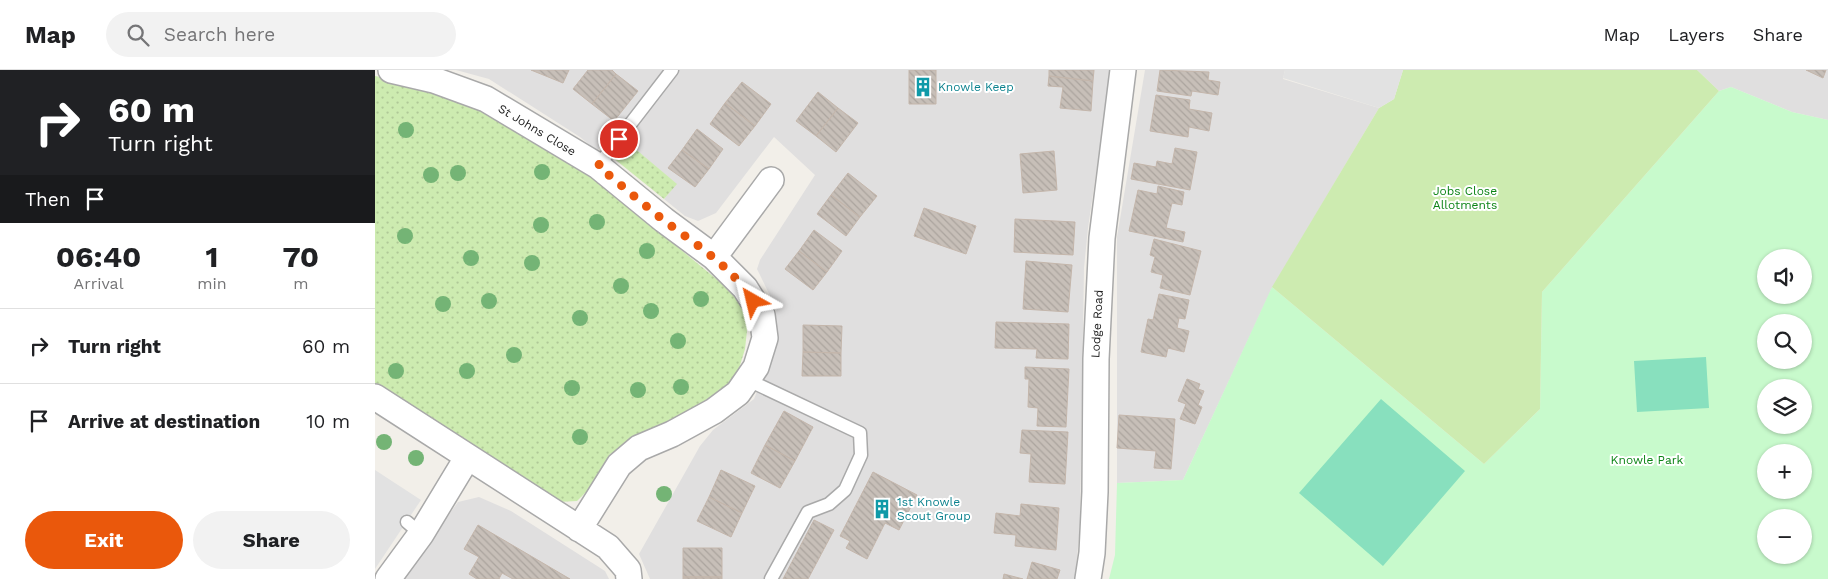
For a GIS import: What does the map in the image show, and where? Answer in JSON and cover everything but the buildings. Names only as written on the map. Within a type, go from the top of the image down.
[{"type":"street","name":"St Johns Close","points":[[391,70],[434,80],[486,99],[598,166],[664,220],[714,257],[745,288],[762,315],[765,338],[756,367],[738,393],[714,411],[672,434],[639,448],[619,465],[579,529]]},
{"type":"street","name":"Lodge Road","points":[[1088,579],[1092,553],[1095,492],[1096,359],[1101,238],[1123,70]]},
{"type":"street","points":[[714,257],[771,180]]},
{"type":"street","points":[[375,397],[608,547],[628,570],[629,579]]},
{"type":"street","points":[[388,579],[414,528],[467,458]]},
{"type":"lane","points":[[598,166],[672,70]]},
{"type":"lane","points":[[748,380],[860,433],[861,455],[845,490],[829,504],[808,512],[771,579]]},
{"type":"shaded area","points":[[456,70],[1109,70],[1084,268],[1080,525],[1075,579],[650,579],[639,554],[700,446],[713,430],[754,399],[775,346],[776,308],[757,269],[760,260],[815,175],[774,137],[716,213],[698,221],[685,216],[664,199],[676,184],[614,131],[597,151],[580,137],[489,79]]},
{"type":"shaded area","points":[[1145,70],[1285,70],[1283,79],[1379,108],[1272,288],[1183,480],[1117,483],[1117,237]]},
{"type":"shaded area","points":[[1285,70],[1403,70],[1394,99],[1379,108],[1283,78]]},
{"type":"shaded area","points":[[1697,70],[1828,70],[1828,120],[1792,112],[1731,87],[1719,91]]},
{"type":"shaded area","points":[[375,470],[421,500],[375,569]]},
{"type":"shaded area","points":[[479,497],[511,511],[605,571],[609,579],[402,579],[458,502]]},
{"type":"green space","name":"Jobs Close Allotments","points":[[1403,70],[1697,70],[1719,91],[1542,292],[1540,409],[1484,464],[1272,287],[1379,108],[1394,99]]},
{"type":"green space","points":[[375,76],[402,81],[487,105],[577,164],[737,296],[749,313],[745,349],[737,375],[706,408],[610,454],[590,488],[577,501],[558,502],[375,385]]},
{"type":"green space","name":"Knowle Park","points":[[1731,87],[1792,112],[1828,120],[1828,579],[1109,579],[1115,555],[1117,483],[1183,480],[1272,287],[1484,464],[1540,409],[1542,292],[1719,91]]},
{"type":"green space","points":[[626,141],[677,184],[664,199],[612,157]]},
{"type":"green space","points":[[1706,357],[1709,408],[1637,412],[1634,361]]},
{"type":"green space","points":[[1381,399],[1465,471],[1383,566],[1299,493]]},
{"type":"place","name":"Knowle Keep","points":[[923,87]]},
{"type":"place","name":"1st Knowle Scout Group","points":[[882,509]]},
{"type":"route","points":[[619,139],[598,166],[664,220],[714,257],[745,288],[753,301]]}]
